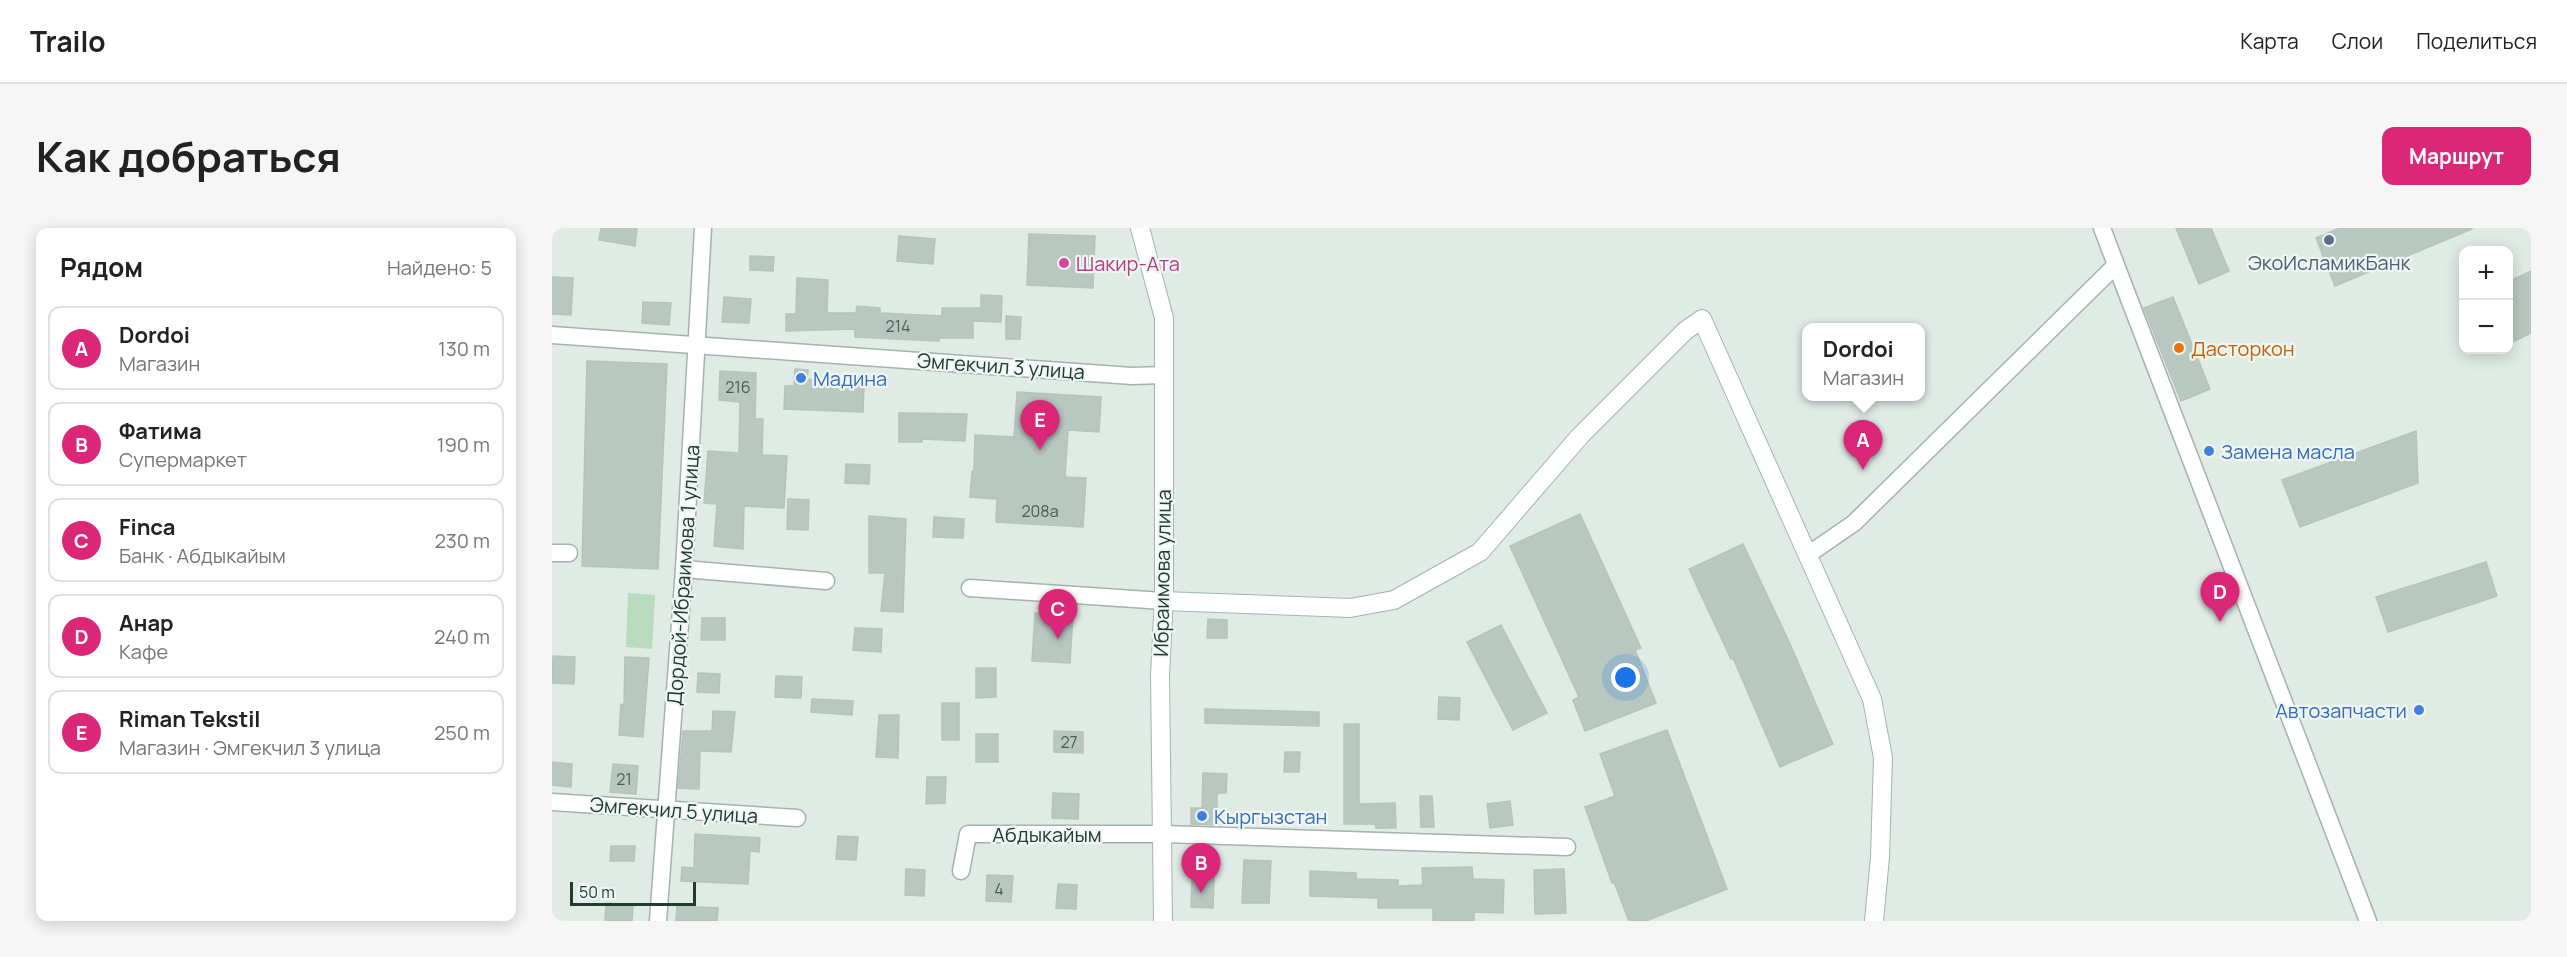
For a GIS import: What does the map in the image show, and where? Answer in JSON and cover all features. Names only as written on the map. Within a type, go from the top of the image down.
[{"type":"street","name":"Дордой-Ибраимова 1 улица","points":[[658,921],[684,569],[703,228]]},
{"type":"street","name":"Ибраимова улица","points":[[1140,228],[1164,318],[1163,601],[1160,675],[1164,834],[1163,921]]},
{"type":"street","points":[[2102,228],[2368,921]]},
{"type":"street","points":[[1809,554],[1854,523],[2116,265]]},
{"type":"street","points":[[970,588],[1163,601],[1350,609],[1394,600],[1480,552],[1580,436],[1685,331],[1702,319],[1872,699],[1883,758],[1880,857],[1874,921]]},
{"type":"street","name":"Эмгекчил 3 улица","points":[[552,335],[1132,376],[1162,375]]},
{"type":"street","points":[[552,553],[569,553]]},
{"type":"street","points":[[684,569],[826,581]]},
{"type":"street","name":"Эмгекчил 5 улица","points":[[552,802],[797,818]]},
{"type":"street","name":"Абдыкайым","points":[[961,871],[968,834],[1164,834]]},
{"type":"street","points":[[1164,834],[1567,847]]},
{"type":"green space","points":[[628,593],[655,595],[652,649],[626,647]]},
{"type":"building","points":[[601,228],[637,228],[635,246],[599,240]]},
{"type":"building","points":[[2176,228],[2211,228],[2229,271],[2199,284]]},
{"type":"building","points":[[2340,228],[2472,229],[2335,286],[2316,238]]},
{"type":"building","points":[[1029,234],[1095,236],[1093,288],[1027,285]]},
{"type":"building","points":[[899,236],[935,239],[933,264],[897,261]]},
{"type":"building","points":[[750,256],[774,257],[773,271],[750,270]]},
{"type":"building","points":[[2531,271],[2531,333],[2513,342],[2513,300],[2513,280]]},
{"type":"building","points":[[552,277],[573,278],[571,315],[552,314]]},
{"type":"building","points":[[797,278],[828,280],[827,313],[856,313],[857,306],[880,308],[880,313],[942,316],[942,308],[981,308],[981,295],[1002,296],[1001,322],[973,321],[973,338],[939,338],[939,341],[855,337],[855,329],[786,331],[786,314],[796,314]]},
{"type":"building","points":[[724,297],[751,299],[749,323],[722,322]]},
{"type":"building","points":[[2173,297],[2210,389],[2181,401],[2144,308]]},
{"type":"building","points":[[643,302],[671,303],[669,325],[642,323]]},
{"type":"building","points":[[1006,316],[1021,317],[1020,339],[1006,339]]},
{"type":"building","points":[[587,361],[667,364],[658,569],[582,566]]},
{"type":"building","points":[[795,369],[808,370],[807,379],[864,385],[863,412],[784,409],[785,386],[794,386]]},
{"type":"building","points":[[720,371],[756,373],[755,419],[763,419],[762,455],[787,456],[784,508],[744,506],[743,549],[714,546],[717,504],[704,503],[708,451],[739,453],[740,402],[719,400]]},
{"type":"building","points":[[1017,392],[1101,397],[1099,432],[1068,430],[1065,477],[1086,478],[1083,527],[996,522],[997,499],[970,497],[972,471],[974,471],[975,435],[1014,437]]},
{"type":"building","points":[[899,413],[967,414],[965,441],[922,439],[922,442],[899,442]]},
{"type":"building","points":[[2416,431],[2418,483],[2300,527],[2282,480]]},
{"type":"building","points":[[846,464],[870,465],[869,484],[845,483]]},
{"type":"building","points":[[788,499],[809,500],[808,530],[787,529]]},
{"type":"building","points":[[1580,514],[1641,648],[1635,650],[1656,703],[1585,731],[1573,700],[1579,697],[1510,546]]},
{"type":"building","points":[[869,516],[906,519],[903,612],[881,611],[885,573],[869,573]]},
{"type":"building","points":[[934,517],[964,519],[963,538],[933,537]]},
{"type":"building","points":[[1743,544],[1791,646],[1833,744],[1780,767],[1733,658],[1731,659],[1689,569]]},
{"type":"building","points":[[2486,562],[2497,596],[2388,632],[2376,597]]},
{"type":"building","points":[[1035,613],[1073,615],[1070,663],[1032,661]]},
{"type":"building","points":[[702,618],[725,618],[725,640],[701,640]]},
{"type":"building","points":[[1208,619],[1227,620],[1227,638],[1207,638]]},
{"type":"building","points":[[1501,625],[1547,713],[1513,730],[1467,642]]},
{"type":"building","points":[[855,628],[882,629],[881,652],[853,650]]},
{"type":"building","points":[[553,656],[575,657],[574,684],[552,683]]},
{"type":"building","points":[[625,657],[649,658],[643,737],[619,735],[621,704],[624,705]]},
{"type":"building","points":[[976,668],[996,668],[996,697],[976,698]]},
{"type":"building","points":[[698,673],[720,674],[719,693],[697,692]]},
{"type":"building","points":[[776,676],[802,677],[801,698],[775,697]]},
{"type":"building","points":[[1439,697],[1460,698],[1459,720],[1438,719]]},
{"type":"building","points":[[812,699],[853,701],[852,715],[811,712]]},
{"type":"building","points":[[942,703],[959,703],[959,740],[942,740]]},
{"type":"building","points":[[1205,709],[1319,712],[1319,726],[1205,723]]},
{"type":"building","points":[[713,711],[735,712],[731,752],[700,751],[699,789],[678,788],[683,731],[712,731]]},
{"type":"building","points":[[879,715],[899,715],[898,758],[876,757]]},
{"type":"building","points":[[1344,724],[1359,724],[1359,804],[1395,803],[1396,828],[1376,828],[1375,824],[1344,824]]},
{"type":"building","points":[[1667,730],[1727,889],[1646,921],[1629,921],[1614,882],[1612,883],[1585,807],[1615,796],[1600,754]]},
{"type":"building","points":[[1054,731],[1083,732],[1083,753],[1054,752]]},
{"type":"building","points":[[976,734],[998,734],[998,762],[976,762]]},
{"type":"building","points":[[1285,752],[1300,752],[1299,772],[1284,772]]},
{"type":"building","points":[[552,762],[572,764],[571,787],[552,785]]},
{"type":"building","points":[[613,764],[638,766],[636,794],[610,792]]},
{"type":"building","points":[[1203,773],[1227,774],[1226,793],[1217,793],[1217,825],[1191,824],[1191,808],[1202,808]]},
{"type":"building","points":[[927,777],[946,777],[945,803],[926,804]]},
{"type":"building","points":[[1053,793],[1079,794],[1078,819],[1052,818]]},
{"type":"building","points":[[1420,796],[1432,796],[1434,827],[1421,827]]},
{"type":"building","points":[[1510,801],[1513,825],[1490,828],[1487,804]]},
{"type":"building","points":[[695,834],[760,838],[759,852],[750,851],[748,884],[681,881],[682,867],[694,868]]},
{"type":"building","points":[[838,836],[858,837],[856,860],[836,859]]},
{"type":"building","points":[[611,846],[635,846],[634,861],[610,861]]},
{"type":"building","points":[[1193,855],[1215,856],[1213,908],[1191,907]]},
{"type":"building","points":[[1244,860],[1271,861],[1269,903],[1242,903]]},
{"type":"building","points":[[1472,867],[1473,879],[1504,880],[1503,913],[1474,912],[1474,921],[1433,921],[1433,908],[1378,908],[1378,898],[1310,896],[1310,871],[1356,873],[1356,879],[1398,880],[1398,886],[1423,885],[1422,868]]},
{"type":"building","points":[[906,869],[925,870],[924,896],[905,895]]},
{"type":"building","points":[[1564,869],[1566,913],[1535,914],[1534,870]]},
{"type":"building","points":[[987,875],[1013,876],[1011,902],[986,901]]},
{"type":"building","points":[[1058,884],[1077,885],[1076,909],[1056,908]]},
{"type":"building","points":[[606,903],[633,905],[632,921],[605,921]]},
{"type":"building","points":[[677,906],[718,908],[717,921],[676,921]]},
{"type":"place","name":"ЭкоИсламикБанк","points":[[2329,240]]},
{"type":"place","name":"Шакир-Ата","points":[[1064,263]]},
{"type":"place","name":"Дасторкон","points":[[2179,348]]},
{"type":"place","name":"Мадина","points":[[801,378]]},
{"type":"place","name":"Riman Tekstil","points":[[1040,450]]},
{"type":"place","name":"Замена масла","points":[[2209,451]]},
{"type":"place","name":"Dordoi","points":[[1863,470]]},
{"type":"place","name":"Анар","points":[[2220,622]]},
{"type":"place","name":"Finca","points":[[1058,639]]},
{"type":"place","name":"Автозапчасти","points":[[2419,710]]},
{"type":"place","name":"Кыргызстан","points":[[1202,816]]},
{"type":"place","name":"Фатима","points":[[1201,893]]}]
